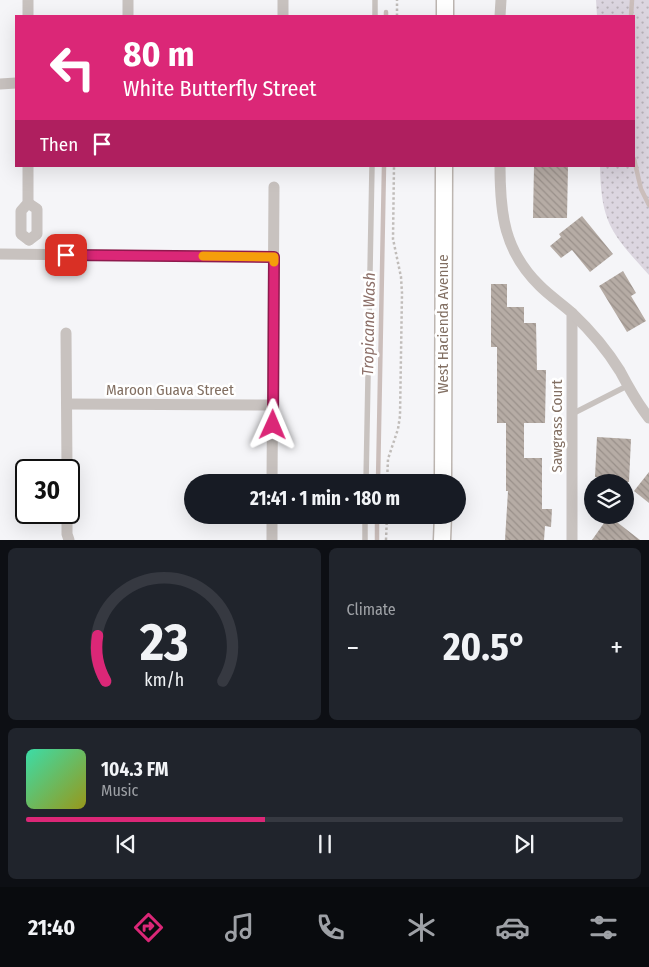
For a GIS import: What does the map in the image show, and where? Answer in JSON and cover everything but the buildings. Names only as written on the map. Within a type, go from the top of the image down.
[{"type":"main road","points":[[445,0],[445,15]]},
{"type":"main road","name":"West Hacienda Avenue","points":[[443,474],[444,167]]},
{"type":"main road","points":[[442,524],[442,540]]},
{"type":"street","points":[[28,0],[28,15]]},
{"type":"street","points":[[128,0],[128,15]]},
{"type":"street","points":[[283,0],[283,15]]},
{"type":"street","points":[[500,0],[500,15]]},
{"type":"street","points":[[0,84],[15,84]]},
{"type":"street","points":[[28,167],[28,203],[21,211],[21,234],[29,240]]},
{"type":"street","points":[[500,167],[501,208],[508,238],[515,252],[526,270],[540,286],[572,313],[601,344],[649,418]]},
{"type":"street","points":[[272,474],[274,187]]},
{"type":"street","points":[[28,203],[38,209],[38,234],[29,240]]},
{"type":"street","points":[[29,240],[29,254]]},
{"type":"street","points":[[0,254],[274,257]]},
{"type":"street","name":"Sawgrass Court","points":[[572,313],[572,540]]},
{"type":"street","points":[[66,333],[67,459]]},
{"type":"street","name":"Maroon Guava Street","points":[[67,404],[273,406]]},
{"type":"street","points":[[68,524],[69,540]]},
{"type":"street","points":[[272,524],[272,540]]},
{"type":"lane","points":[[375,0],[375,15]]},
{"type":"lane","points":[[366,474],[372,167]]},
{"type":"lane","points":[[572,414],[627,386]]},
{"type":"lane","points":[[365,524],[365,540]]},
{"type":"path","points":[[397,15],[398,0]]},
{"type":"path","points":[[387,474],[388,459],[398,429],[400,409],[402,292],[401,277],[393,239],[394,167]]},
{"type":"path","points":[[386,540],[387,524]]},
{"type":"shaded area","points":[[596,0],[649,0],[649,275],[626,249],[611,227],[606,215],[601,186],[600,167],[635,167],[635,15],[597,15]]},
{"type":"waterway","points":[[631,15],[632,0]]},
{"type":"waterway","points":[[635,163],[641,189],[649,205]]},
{"type":"waterway","name":"Tropicana Wash","points":[[378,474],[384,167]]},
{"type":"waterway","name":"Tropicana Wash","points":[[377,524],[377,540]]},
{"type":"slow traffic","points":[[203,256],[274,257],[274,262]]},
{"type":"route","points":[[66,255],[274,257],[273,425]]}]
